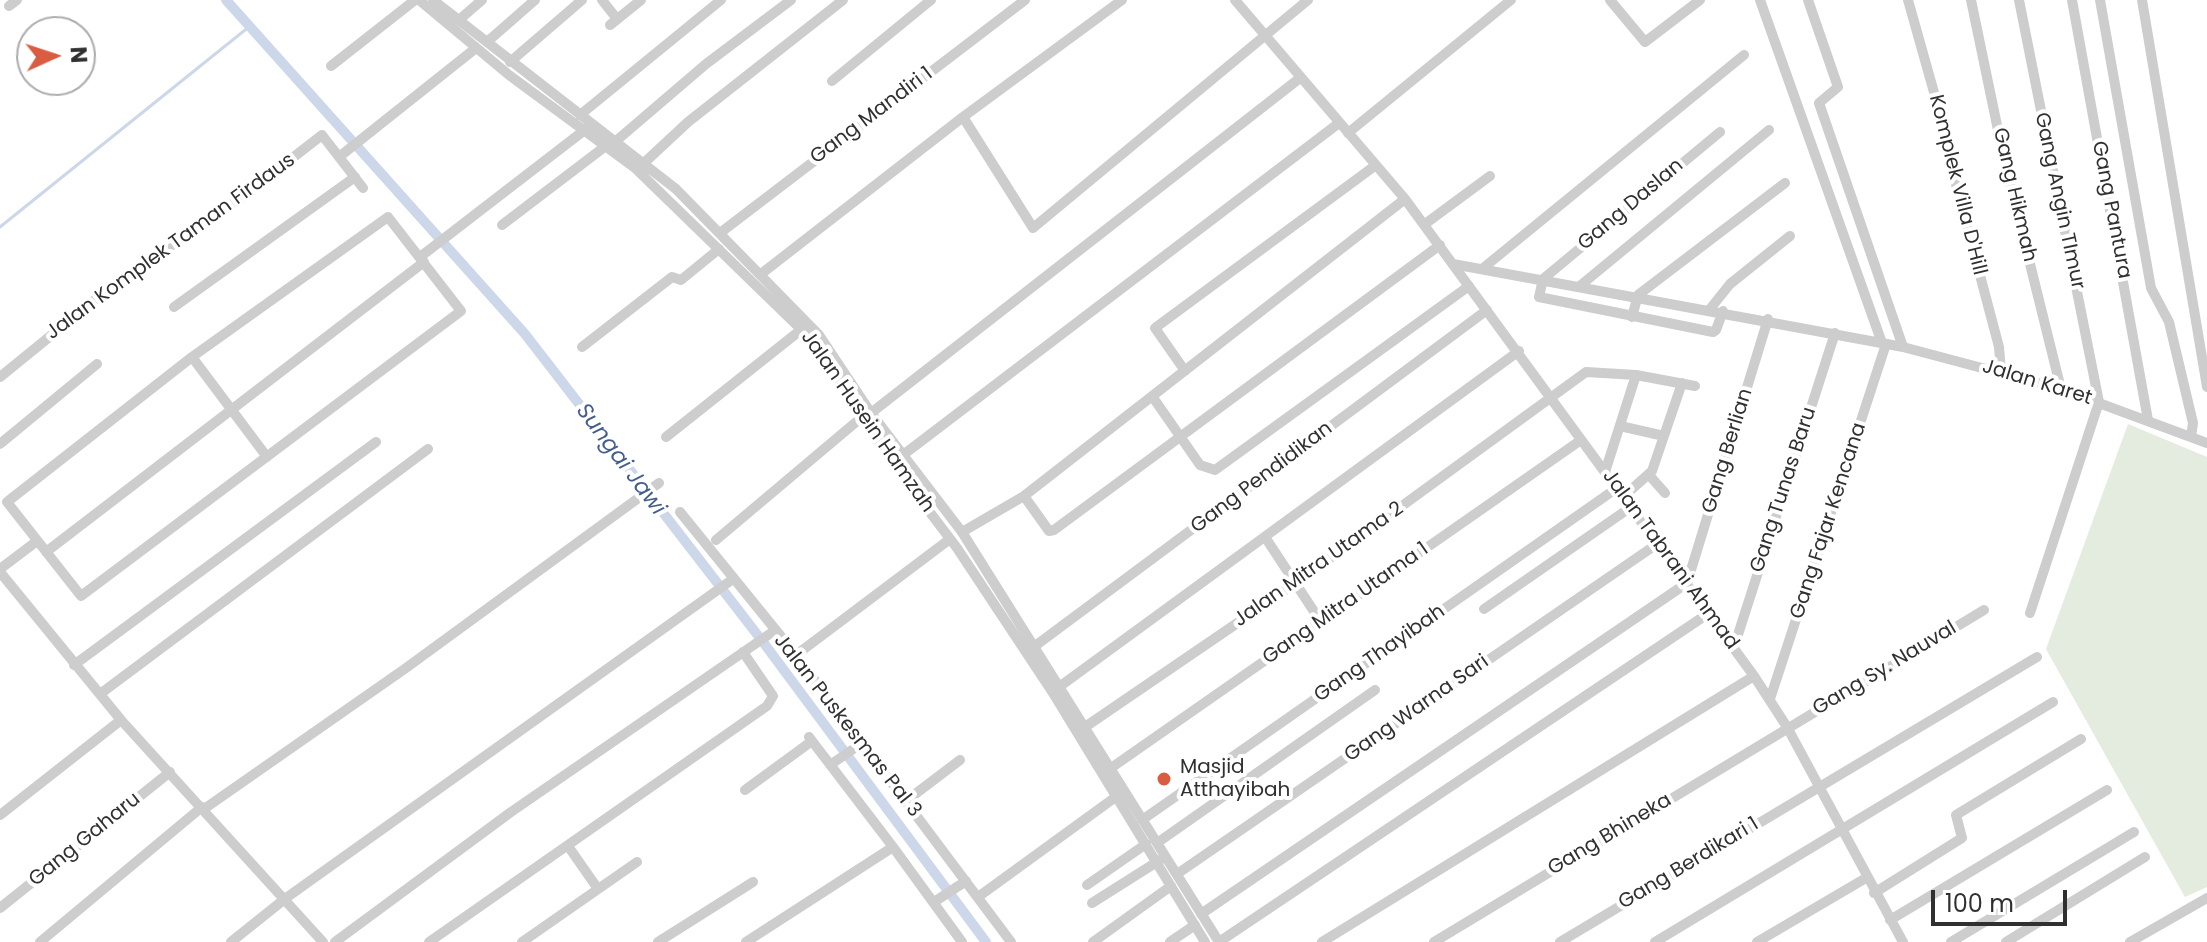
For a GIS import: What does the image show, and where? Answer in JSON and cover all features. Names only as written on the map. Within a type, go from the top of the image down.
[{"type":"street","name":"Jalan Husein Hamzah","points":[[417,0],[476,48],[580,115],[719,249],[761,274],[819,335],[866,415],[903,455],[962,532],[1035,646],[1044,672],[1059,687],[1111,768],[1142,820],[1151,843]]},
{"type":"street","points":[[331,66],[417,0]]},
{"type":"street","name":"Jalan Husein Hamzah","points":[[433,0],[510,62],[516,74],[586,129],[644,163],[720,233],[745,266],[802,329],[866,415],[1044,672],[1117,796],[1151,843],[1171,886],[1205,942]]},
{"type":"street","points":[[459,20],[482,0]]},
{"type":"street","points":[[487,42],[535,0]]},
{"type":"street","points":[[510,62],[582,0]]},
{"type":"street","points":[[602,0],[614,22],[641,0]]},
{"type":"street","points":[[580,115],[721,0]]},
{"type":"street","points":[[502,225],[612,143],[670,93],[791,0]]},
{"type":"street","points":[[644,163],[688,122],[843,0]]},
{"type":"street","name":"Gang Mandiri 1","points":[[720,233],[1025,0]]},
{"type":"street","points":[[761,274],[963,117],[1122,0]]},
{"type":"street","name":"Jalan Tabrani Ahmad","points":[[1235,0],[1425,224],[1734,647],[1787,727],[1899,941]]},
{"type":"street","points":[[963,117],[1033,228],[1308,0]]},
{"type":"street","points":[[1348,133],[1511,0]]},
{"type":"street","points":[[1610,0],[1644,42],[1700,0]]},
{"type":"street","points":[[1760,0],[1884,343]]},
{"type":"street","points":[[1808,0],[1838,87],[1819,103],[1903,347]]},
{"type":"street","name":"Komplek Villa D'Hill","points":[[1908,0],[1955,167],[1999,347],[2001,371]]},
{"type":"street","name":"Gang Hikmah","points":[[1971,0],[2004,159],[2061,389]]},
{"type":"street","name":"Gang Angin TImur","points":[[2019,0],[2099,402]]},
{"type":"street","name":"Gang Pantura","points":[[2072,0],[2148,420]]},
{"type":"street","points":[[2100,0],[2151,288],[2169,322],[2193,423],[2191,437]]},
{"type":"street","points":[[2142,0],[2207,387]]},
{"type":"street","points":[[832,81],[927,3]]},
{"type":"street","points":[[363,188],[343,153],[476,48]]},
{"type":"street","points":[[1482,269],[1744,55]]},
{"type":"street","points":[[716,540],[866,415],[1300,78]]},
{"type":"street","points":[[903,455],[1339,123]]},
{"type":"street","points":[[46,552],[231,411],[422,260],[430,248],[586,129]]},
{"type":"street","points":[[1581,285],[1769,130]]},
{"type":"street","name":"Gang Daslan","points":[[1543,279],[1720,132]]},
{"type":"street","name":"Jalan Komplek Taman Firdaus","points":[[0,377],[107,290],[246,194],[322,135],[343,153]]},
{"type":"street","points":[[1185,371],[1155,328],[1376,165]]},
{"type":"street","points":[[1425,224],[1490,176]]},
{"type":"street","points":[[174,307],[355,177]]},
{"type":"street","points":[[1632,317],[1638,295],[1785,183]]},
{"type":"street","points":[[962,532],[1024,496],[1405,199]]},
{"type":"street","points":[[388,217],[422,260],[461,311],[83,595],[7,502],[192,357],[388,217]]},
{"type":"street","points":[[1710,309],[1730,284],[1790,236]]},
{"type":"street","points":[[1024,496],[1049,531],[1054,530],[1440,245]]},
{"type":"street","points":[[582,347],[672,277],[681,280],[719,249]]},
{"type":"street","name":"Jalan Karet","points":[[1453,264],[1638,295],[1903,347],[2061,389],[2207,443]]},
{"type":"street","points":[[1543,279],[1540,300],[1713,332],[1723,311]]},
{"type":"street","points":[[1152,396],[1203,468],[1209,471],[1222,467],[1469,286]]},
{"type":"street","points":[[1592,310],[1597,288]]},
{"type":"street","name":"Gang Pendidikan","points":[[1035,646],[1487,310]]},
{"type":"street","name":"Gang Berlian","points":[[1687,583],[1768,319]]},
{"type":"street","points":[[666,437],[802,329]]},
{"type":"street","name":"Gang Tunas Baru","points":[[1734,647],[1835,333]]},
{"type":"street","name":"Gang Fajar Kencana","points":[[1770,699],[1884,343]]},
{"type":"street","points":[[1059,687],[1519,351]]},
{"type":"street","points":[[192,357],[267,457]]},
{"type":"street","points":[[0,444],[97,364]]},
{"type":"street","name":"Jalan Mitra Utama 2","points":[[1085,727],[1296,583],[1587,371],[1636,375],[1695,386]]},
{"type":"street","points":[[1605,472],[1636,375]]},
{"type":"street","points":[[1665,493],[1649,475],[1682,383]]},
{"type":"street","points":[[2030,613],[2099,402]]},
{"type":"street","points":[[1620,426],[1664,436]]},
{"type":"street","name":"Gang Mitra Utama 1","points":[[1111,768],[1581,440]]},
{"type":"street","points":[[74,665],[376,442]]},
{"type":"street","points":[[100,694],[428,449]]},
{"type":"street","name":"Gang Thayibah","points":[[1142,820],[1649,475]]},
{"type":"street","points":[[40,942],[203,808],[406,668],[655,486]]},
{"type":"street","points":[[1484,609],[1631,507]]},
{"type":"street","name":"Jalan Puskesmas Pal 3","points":[[680,512],[771,633],[796,655],[906,801],[962,883],[978,897],[1011,942]]},
{"type":"street","points":[[1265,537],[1321,622]]},
{"type":"street","points":[[796,655],[950,539]]},
{"type":"street","points":[[37,541],[0,570],[121,720],[323,942]]},
{"type":"street","name":"Gang Warna Sari","points":[[1177,874],[1657,544]]},
{"type":"street","points":[[231,942],[286,898],[730,582]]},
{"type":"street","points":[[1201,914],[1687,583]]},
{"type":"street","name":"Gang Sy. Nauval","points":[[1787,727],[1984,610]]},
{"type":"street","points":[[1219,942],[1709,613]]},
{"type":"street","points":[[335,942],[511,812],[771,633]]},
{"type":"street","points":[[429,942],[772,701],[773,696],[745,651]]},
{"type":"street","name":"Gang Berdikari 1","points":[[1560,942],[2037,657]]},
{"type":"street","points":[[1322,942],[1754,676]]},
{"type":"street","points":[[1087,885],[1375,690]]},
{"type":"street","points":[[1655,942],[2053,702]]},
{"type":"street","points":[[0,815],[121,720]]},
{"type":"street","name":"Gang Bhineka","points":[[1434,942],[1787,727]]},
{"type":"street","points":[[745,790],[810,739],[833,763],[893,847],[937,900],[962,942]]},
{"type":"street","points":[[1874,893],[1962,838],[1956,815],[2081,739]]},
{"type":"street","points":[[833,763],[862,743]]},
{"type":"street","points":[[906,801],[960,760]]},
{"type":"street","name":"Gang Gaharu","points":[[0,908],[170,772]]},
{"type":"street","points":[[1890,920],[2107,790]]},
{"type":"street","points":[[978,897],[1117,796]]},
{"type":"street","points":[[1951,942],[2134,832]]},
{"type":"street","points":[[568,846],[598,889]]},
{"type":"street","points":[[746,942],[893,847]]},
{"type":"street","points":[[2006,942],[2145,857]]},
{"type":"street","name":"Jalan Husein Hamzah","points":[[1161,860],[1177,874],[1219,942]]},
{"type":"street","points":[[1092,903],[1161,860]]},
{"type":"street","points":[[522,942],[637,862]]},
{"type":"street","points":[[1757,942],[1866,878]]},
{"type":"street","points":[[658,942],[753,882]]},
{"type":"street","points":[[937,900],[962,883]]},
{"type":"street","points":[[1093,942],[1171,886]]},
{"type":"street","points":[[2130,942],[2207,898]]},
{"type":"street","points":[[1170,942],[1195,925]]},
{"type":"shaded area","points":[[2128,424],[2207,457],[2207,887],[2185,897],[2046,649]]},
{"type":"waterway","name":"Sungai Jawi","points":[[226,0],[525,334],[763,642],[986,942]]},
{"type":"waterway","points":[[0,227],[250,26]]},
{"type":"place","name":"Masjid Atthayibah","points":[[1164,779]]}]
